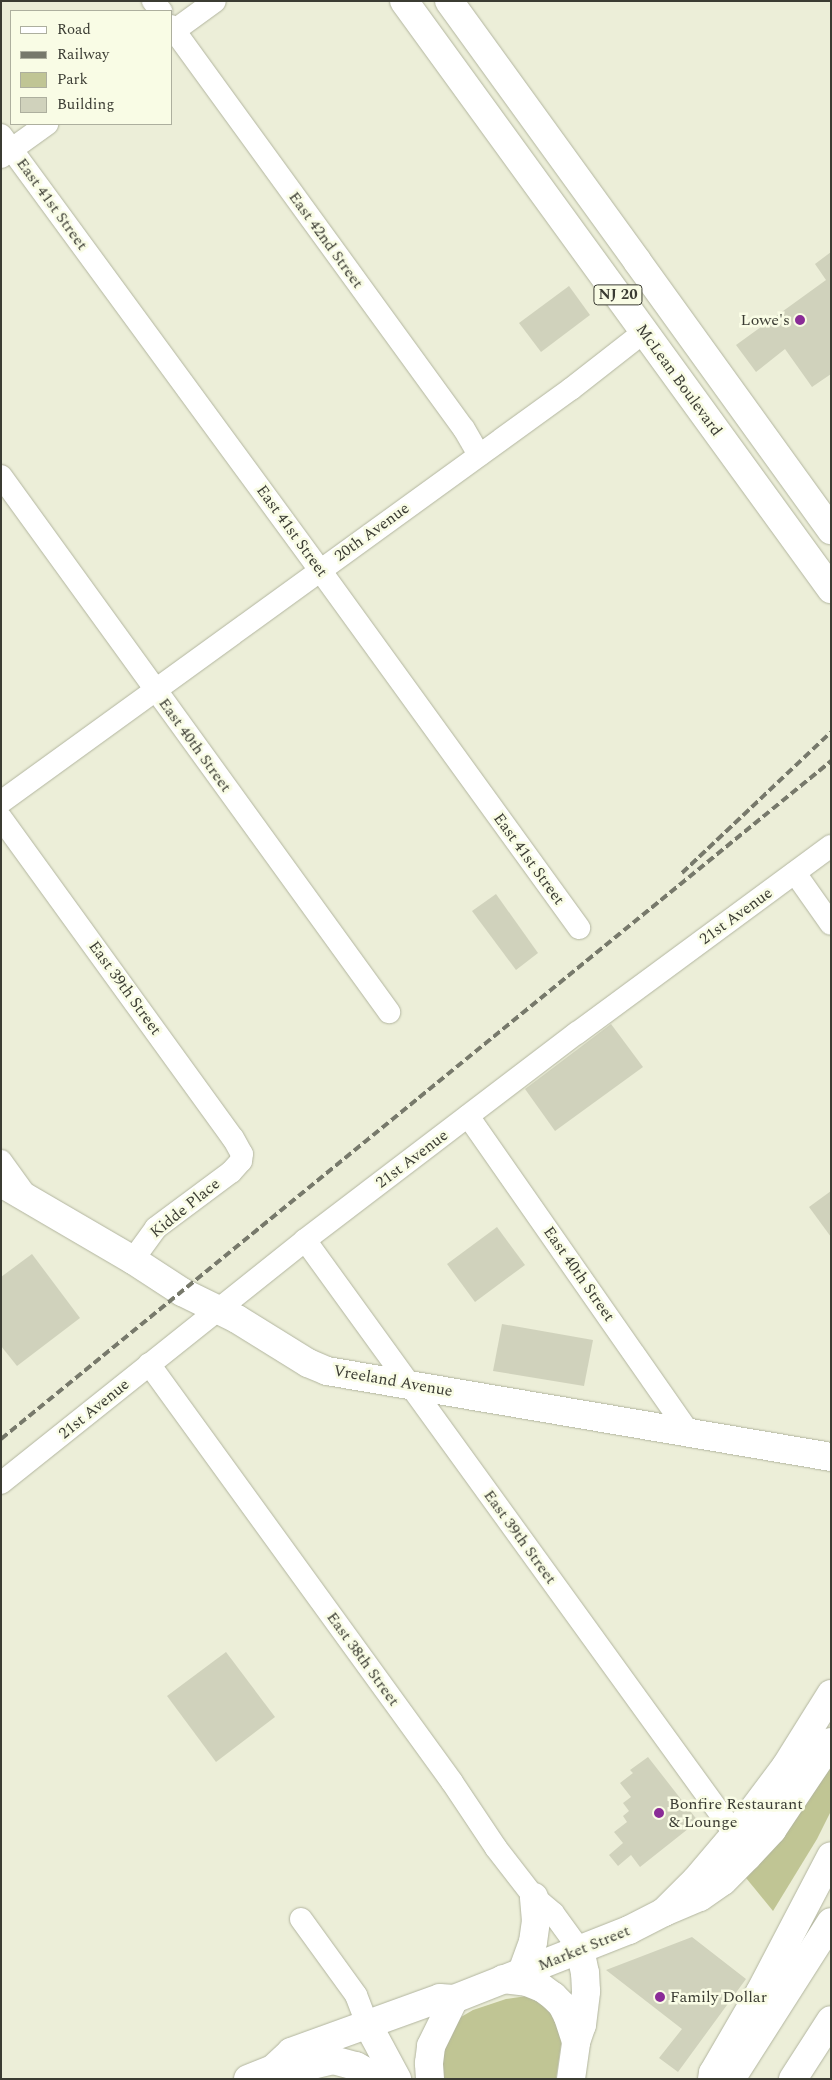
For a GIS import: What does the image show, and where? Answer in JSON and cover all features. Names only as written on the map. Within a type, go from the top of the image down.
[{"type":"main road","name":"McLean Boulevard","points":[[404,1],[831,589]]},
{"type":"main road","name":"NJ 20","points":[[449,1],[831,530]]},
{"type":"main road","name":"Vreeland Avenue","points":[[1,1182],[133,1260],[182,1292],[216,1309],[308,1363],[327,1370],[831,1457]]},
{"type":"main road","name":"Market Street","points":[[248,2079],[273,2069],[291,2052],[440,1998],[454,1998],[629,1930],[664,1912],[696,1880],[735,1834],[786,1766],[831,1694]]},
{"type":"main road","points":[[664,1912],[700,1897],[723,1881],[747,1858],[772,1830],[831,1742]]},
{"type":"main road","points":[[712,2079],[713,2073],[760,1992],[831,1856]]},
{"type":"main road","points":[[534,1897],[535,1928],[533,1942],[512,1976],[542,1988],[562,2005],[576,2042]]},
{"type":"main road","points":[[731,2079],[831,1922]]},
{"type":"main road","points":[[571,2079],[576,2042],[582,2025],[586,1991],[585,1973],[580,1950]]},
{"type":"main road","points":[[430,2079],[431,2046],[454,1998]]},
{"type":"main road","points":[[793,2079],[831,2020]]},
{"type":"main road","points":[[367,2024],[397,2079]]},
{"type":"main road","points":[[273,2069],[296,2069],[333,2060],[356,2066],[379,2079]]},
{"type":"street","points":[[172,30],[215,1]]},
{"type":"street","name":"East 42nd Street","points":[[172,30],[464,430],[478,455]]},
{"type":"street","points":[[5,147],[45,125]]},
{"type":"street","name":"East 41st Street","points":[[5,147],[320,570],[579,928]]},
{"type":"street","name":"20th Avenue","points":[[1,802],[644,332]]},
{"type":"street","name":"East 40th Street","points":[[1,476],[389,1012]]},
{"type":"street","name":"East 39th Street","points":[[1,818],[233,1138],[242,1154],[241,1160]]},
{"type":"street","name":"21st Avenue","points":[[1,1483],[216,1309],[305,1240],[468,1116],[831,846]]},
{"type":"street","points":[[795,873],[831,924]]},
{"type":"street","name":"East 40th Street","points":[[468,1116],[690,1433]]},
{"type":"street","name":"Kidde Place","points":[[133,1260],[156,1228],[231,1172],[241,1160]]},
{"type":"street","points":[[1,1161],[29,1199]]},
{"type":"street","name":"East 39th Street","points":[[305,1240],[735,1834]]},
{"type":"street","name":"East 38th Street","points":[[149,1364],[452,1782],[496,1848],[534,1897],[553,1913],[580,1950]]},
{"type":"street","points":[[301,1919],[356,1995],[367,2024]]},
{"type":"green space","points":[[831,1764],[831,1811],[817,1839],[773,1911],[742,1873]]},
{"type":"green space","points":[[534,1995],[541,1997],[563,2031],[556,2079],[442,2079],[438,2063],[453,2025],[461,2017],[473,2010],[506,1999]]},
{"type":"building","name":"Lowe's","points":[[831,252],[831,374],[812,387],[785,349],[756,372],[736,345],[826,280],[815,264]]},
{"type":"building","points":[[569,286],[590,315],[541,352],[519,323]]},
{"type":"building","points":[[496,894],[538,953],[516,970],[472,911]]},
{"type":"building","points":[[611,1024],[643,1067],[555,1131],[525,1089]]},
{"type":"building","points":[[831,1191],[831,1237],[809,1207]]},
{"type":"building","points":[[497,1227],[525,1265],[475,1302],[447,1264]]},
{"type":"building","points":[[32,1254],[80,1318],[17,1366],[1,1346],[1,1277]]},
{"type":"building","points":[[502,1324],[593,1340],[584,1386],[493,1371]]},
{"type":"building","points":[[226,1652],[275,1717],[216,1762],[167,1696]]},
{"type":"building","name":"Bonfire Restaurant & Lounge","points":[[648,1757],[698,1821],[640,1867],[631,1855],[618,1866],[609,1855],[623,1843],[614,1832],[627,1822],[623,1816],[629,1811],[623,1803],[631,1797],[620,1783],[633,1773],[630,1770]]},
{"type":"building","points":[[692,1937],[746,1979],[678,2072],[659,2058],[682,2029],[606,1970]]},
{"type":"railway","points":[[682,873],[831,732]]},
{"type":"railway","points":[[1,1439],[831,761]]},
{"type":"place","name":"Lowe's","points":[[800,320]]},
{"type":"place","name":"Bonfire Restaurant & Lounge","points":[[659,1813]]},
{"type":"place","name":"Family Dollar","points":[[660,1997]]}]
